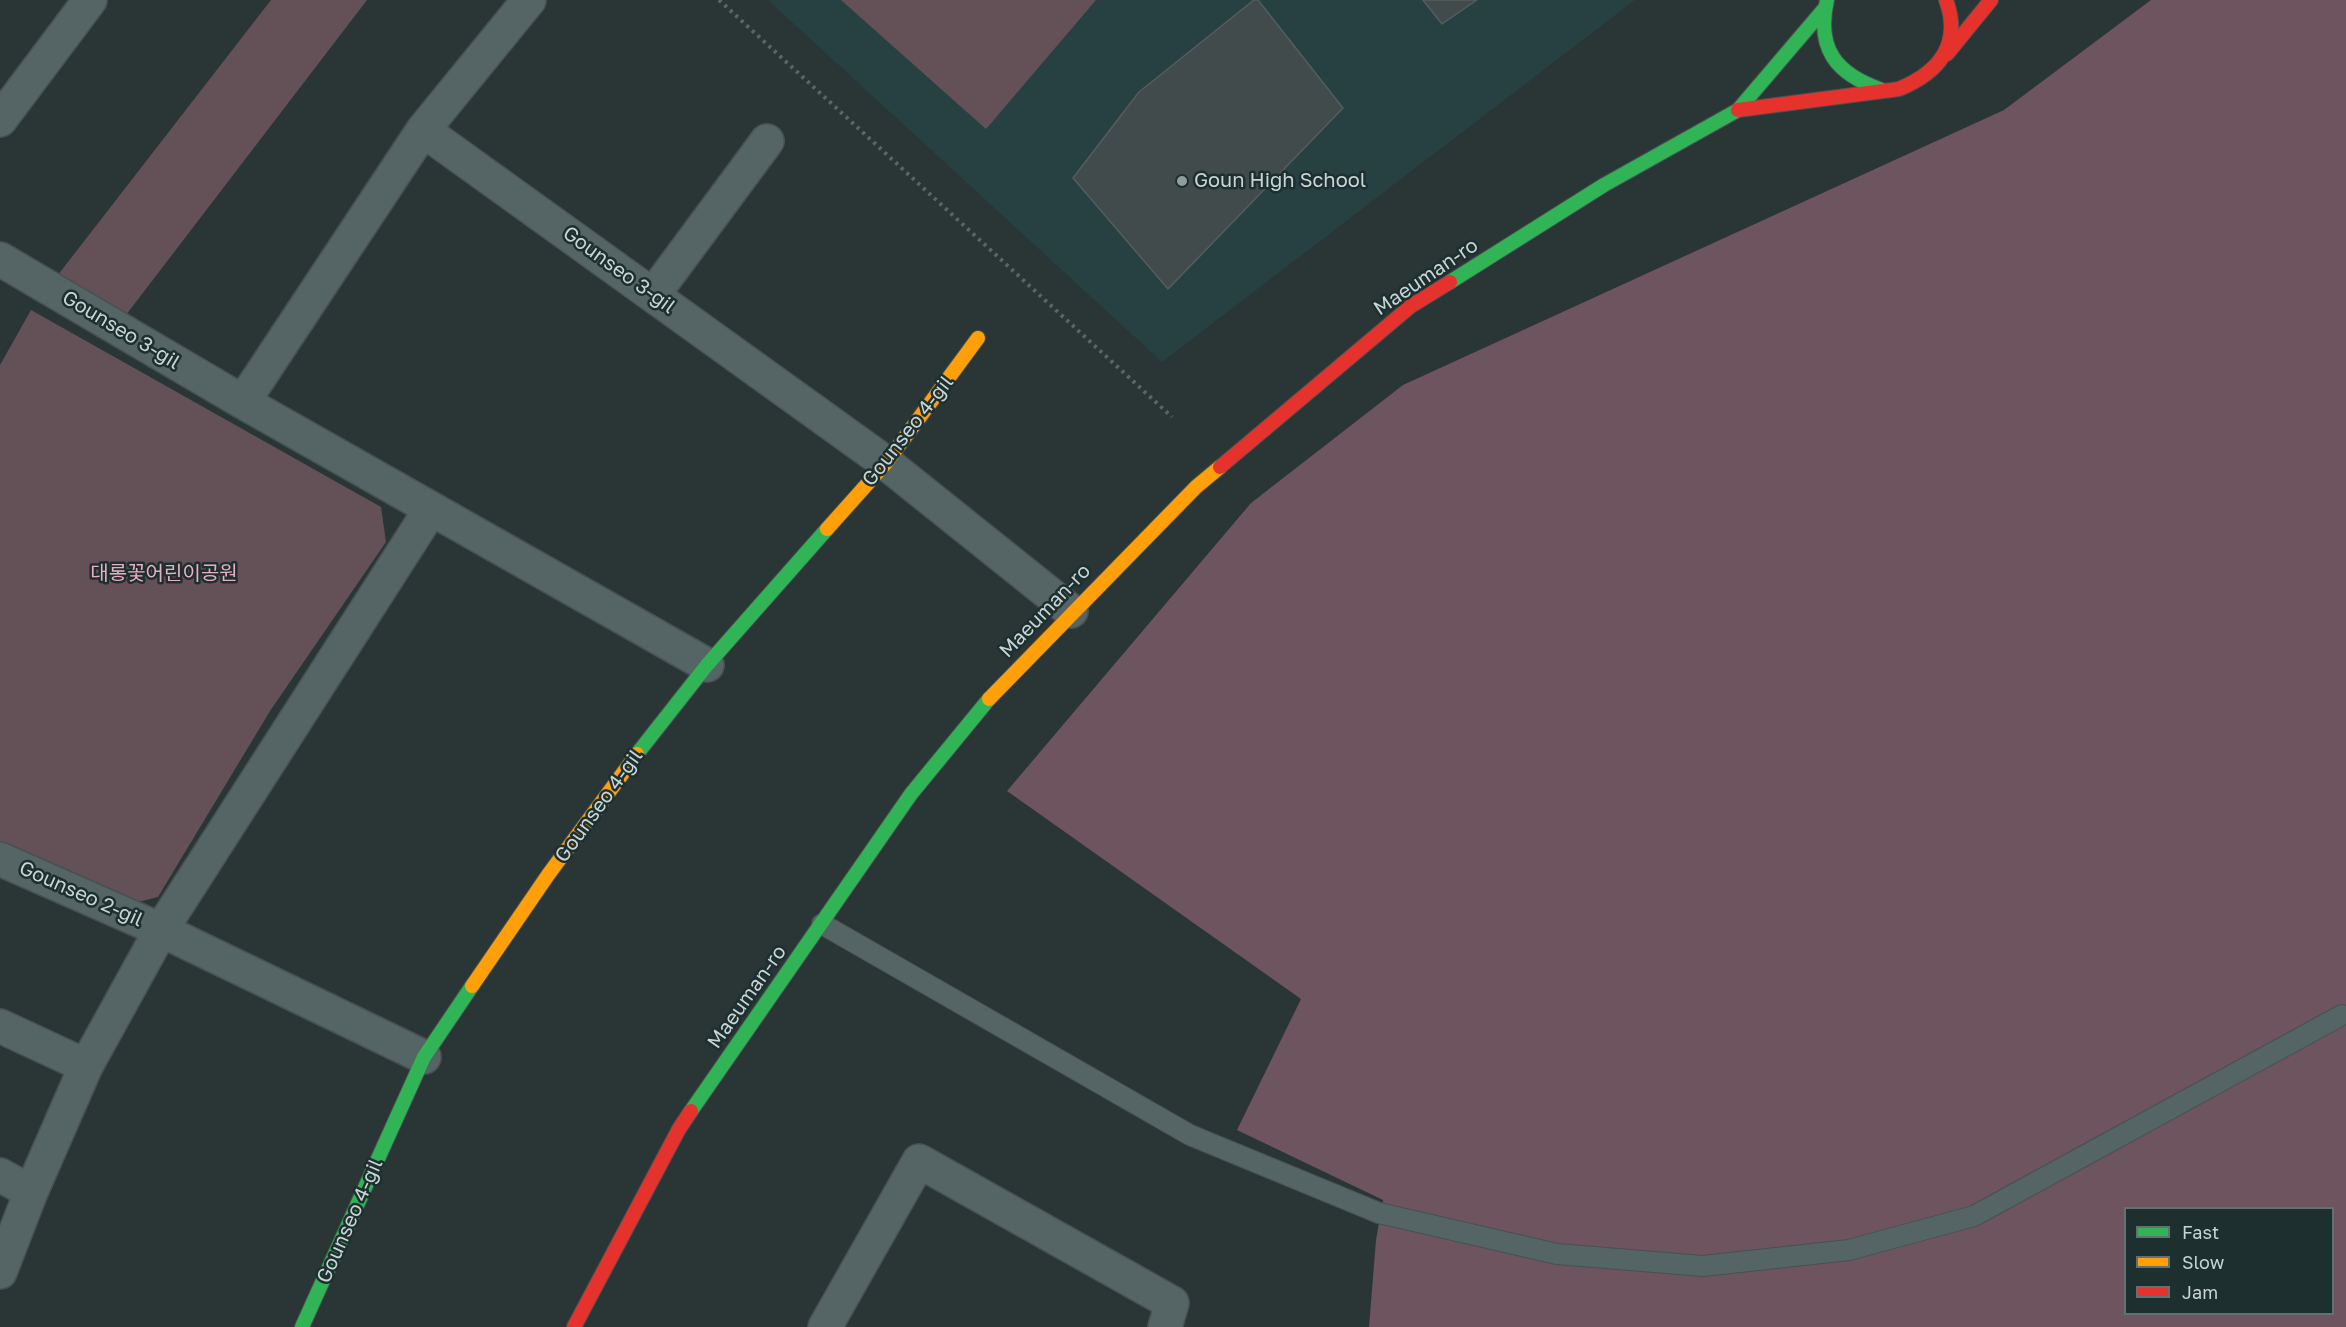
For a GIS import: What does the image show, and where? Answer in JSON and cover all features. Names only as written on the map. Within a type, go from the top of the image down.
[{"type":"street","points":[[0,120],[90,0]]},
{"type":"street","points":[[243,402],[423,130],[529,0]]},
{"type":"street","points":[[1942,60],[1950,42],[1952,24],[1946,0]]},
{"type":"street","points":[[1738,110],[1899,89],[1916,83],[1931,73],[1991,0]]},
{"type":"street","points":[[1826,4],[1823,31],[1829,52],[1841,71],[1860,84],[1882,90]]},
{"type":"street","points":[[1738,110],[1826,4]]},
{"type":"street","name":"Maeuman-ro","points":[[574,1327],[679,1129],[911,794],[1002,683],[1196,487],[1412,306],[1604,185],[1738,110]]},
{"type":"street","name":"Gounseo 3-gil","points":[[423,130],[886,463],[1071,611]]},
{"type":"street","points":[[653,295],[767,141]]},
{"type":"street","name":"Gounseo 3-gil","points":[[0,259],[243,402],[707,665]]},
{"type":"street","name":"Gounseo 4-gil","points":[[302,1327],[424,1057],[548,874],[650,736],[707,665],[886,463],[978,338]]},
{"type":"street","points":[[0,1272],[31,1192],[86,1066],[161,930],[431,509]]},
{"type":"street","name":"Gounseo 2-gil","points":[[0,859],[161,930],[424,1057]]},
{"type":"street","points":[[0,1026],[86,1066]]},
{"type":"street","points":[[825,1327],[919,1161],[1172,1303],[1166,1327]]},
{"type":"street","points":[[0,1175],[31,1192]]},
{"type":"lane","points":[[822,924],[1190,1136],[1379,1213],[1557,1254],[1703,1266],[1850,1250],[1974,1216],[2342,1015]]},
{"type":"path","points":[[719,0],[1172,417]]},
{"type":"shaded area","name":"Goun High School","points":[[768,0],[1635,0],[1162,362]]},
{"type":"shaded area","points":[[2151,0],[2346,0],[2346,1327],[1369,1327],[1376,1240],[1383,1200],[1237,1130],[1301,999],[1007,791],[1251,503],[1403,385],[2004,110]]},
{"type":"green space","points":[[271,0],[367,0],[126,315],[54,280]]},
{"type":"green space","points":[[841,0],[1096,0],[986,129]]},
{"type":"green space","name":"대롱꽃어린이공원","points":[[31,310],[381,507],[386,542],[270,711],[158,897],[126,905],[0,841],[0,365]]},
{"type":"building","points":[[1254,0],[1258,0],[1343,108],[1168,289],[1073,178],[1139,92]]},
{"type":"building","points":[[1423,0],[1477,0],[1442,24]]},
{"type":"traffic: fast","points":[[1827,0],[1824,32],[1827,46],[1833,57],[1852,76],[1882,90]]},
{"type":"traffic: fast","points":[[1450,282],[1604,185],[1738,110],[1825,8]]},
{"type":"traffic: fast","points":[[637,754],[707,665],[827,529]]},
{"type":"traffic: fast","points":[[691,1111],[911,794],[989,699]]},
{"type":"traffic: fast","points":[[302,1327],[424,1057],[472,986]]},
{"type":"traffic: slow","points":[[827,529],[886,463],[978,338]]},
{"type":"traffic: slow","points":[[989,699],[1196,487],[1220,467]]},
{"type":"traffic: slow","points":[[472,986],[548,875],[637,754]]},
{"type":"traffic: jam","points":[[1738,110],[1899,89],[1913,82],[1936,65],[1944,55],[1949,43],[1951,30],[1946,0]]},
{"type":"traffic: jam","points":[[1947,54],[1991,0]]},
{"type":"traffic: jam","points":[[1220,467],[1411,306],[1450,282]]},
{"type":"traffic: jam","points":[[574,1327],[679,1129],[691,1111]]},
{"type":"place","name":"Goun High School","points":[[1182,181]]}]
